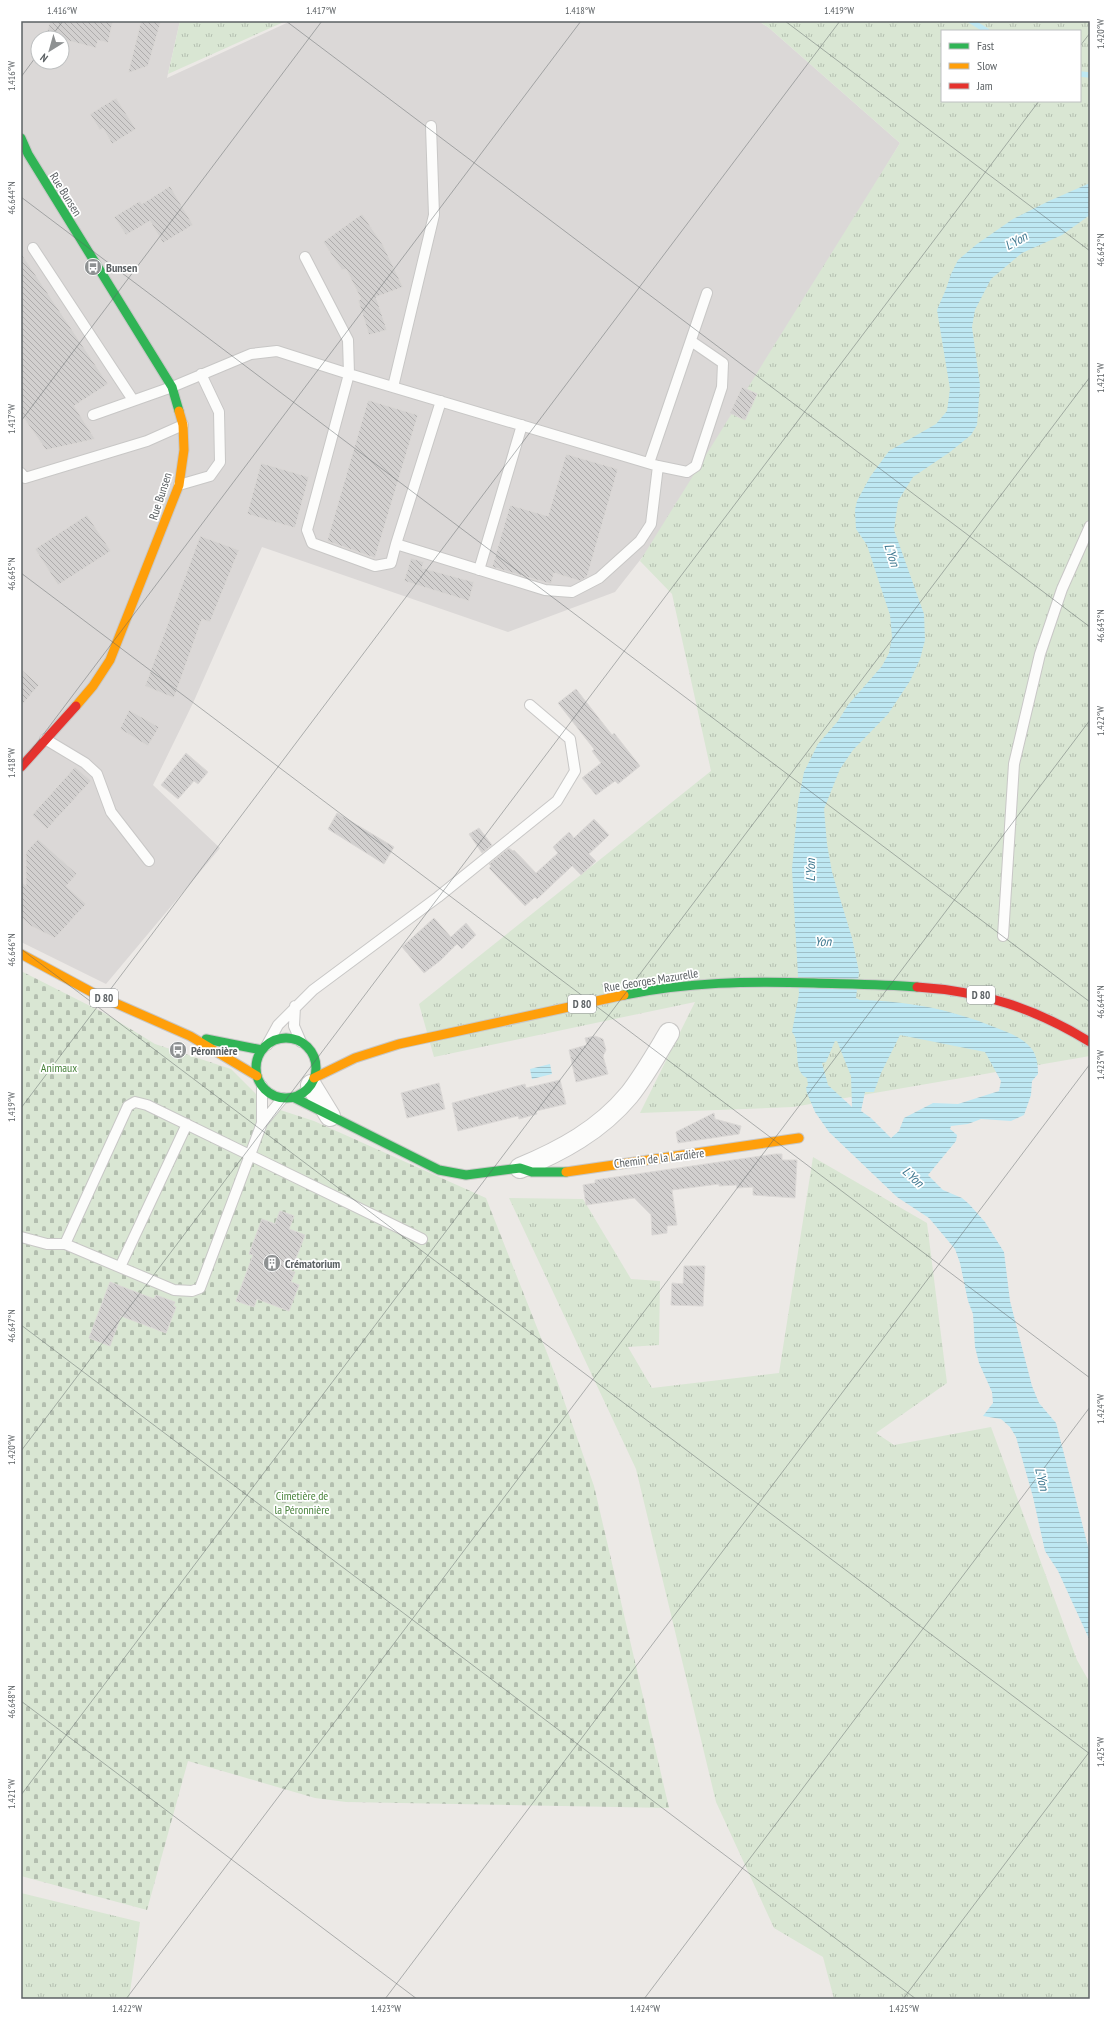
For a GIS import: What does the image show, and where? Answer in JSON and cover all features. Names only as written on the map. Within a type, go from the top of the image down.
[{"type":"main road","name":"Rue Bunsen","points":[[23,150],[172,386],[183,425],[184,450],[179,485],[110,660],[93,686],[23,762]]},
{"type":"main road","name":"D 80","points":[[21,954],[97,995],[190,1036],[256,1076]]},
{"type":"main road","name":"Rue Georges Mazurelle","points":[[384,1048],[629,994],[696,984],[782,982],[864,983],[926,986],[984,996],[1031,1010],[1062,1025],[1090,1042]]},
{"type":"main road","name":"D 80","points":[[190,1036],[264,1047]]},
{"type":"main road","points":[[289,1038],[301,1042],[314,1056],[316,1067],[312,1082],[295,1098],[283,1098],[270,1094],[262,1086],[256,1076],[256,1064],[264,1047],[278,1039],[289,1038]]},
{"type":"main road","name":"D 80","points":[[353,1050],[384,1048]]},
{"type":"main road","name":"D 80","points":[[312,1082],[331,1067],[384,1048]]},
{"type":"main road","points":[[309,1050],[323,1050]]},
{"type":"main road","name":"Chemin de la Lardière","points":[[295,1098],[439,1170],[466,1175],[520,1168],[532,1172],[562,1172],[799,1138]]},
{"type":"street","name":"Chemin de la Lardière","points":[[520,1168],[547,1157],[585,1135],[607,1118],[629,1094],[669,1033]]},
{"type":"street","points":[[312,1082],[330,1116]]},
{"type":"lane","points":[[393,387],[434,215],[431,126]]},
{"type":"lane","points":[[33,248],[133,400]]},
{"type":"lane","points":[[305,257],[348,340],[349,374],[307,530],[312,543],[375,566],[391,563],[441,401]]},
{"type":"lane","points":[[396,544],[545,590],[572,592],[600,578],[640,541],[650,524],[654,464],[707,293]]},
{"type":"lane","points":[[94,415],[172,386],[251,354],[277,351],[393,387],[654,464],[687,472],[696,466],[722,387],[723,363],[691,341]]},
{"type":"lane","points":[[179,485],[210,476],[220,462],[219,412],[201,374]]},
{"type":"lane","points":[[21,473],[25,478],[147,441],[183,425]]},
{"type":"lane","points":[[479,570],[522,425]]},
{"type":"lane","points":[[1003,936],[1014,764],[1040,654],[1062,589],[1090,526]]},
{"type":"lane","points":[[264,1047],[278,1025],[295,1006],[313,990],[438,897],[557,801],[575,771],[570,739],[530,705]]},
{"type":"lane","points":[[45,739],[85,763],[97,774],[111,812],[149,861]]},
{"type":"lane","points":[[295,1006],[294,1026],[301,1042]]},
{"type":"lane","points":[[21,1237],[47,1244],[65,1244],[174,1290],[192,1291],[200,1288],[251,1156],[262,1123],[262,1086]]},
{"type":"lane","points":[[262,1123],[283,1098]]},
{"type":"lane","points":[[65,1244],[128,1106],[135,1102],[147,1105],[187,1124],[422,1239]]},
{"type":"lane","points":[[120,1267],[187,1124]]},
{"type":"shaded area","points":[[21,21],[180,21],[167,78],[291,21],[758,21],[768,27],[900,143],[681,508],[615,592],[508,632],[262,547],[193,703],[153,785],[220,848],[106,984],[21,942]]},
{"type":"green space","points":[[180,21],[286,21],[168,74]]},
{"type":"green space","points":[[758,21],[1090,21],[1090,1056],[793,1107],[640,1113],[695,1002],[434,1057],[419,1004],[711,771],[672,594],[640,561],[900,143],[768,27]]},
{"type":"green space","name":"Cimetière de la Péronnière","points":[[21,971],[106,1014],[155,1044],[231,1069],[268,1106],[314,1121],[486,1198],[549,1358],[594,1486],[669,1808],[346,1802],[315,1798],[188,1761],[147,1910],[21,1876]]},
{"type":"green space","points":[[813,1157],[927,1223],[947,1383],[876,1433],[894,1445],[991,1427],[1077,1660],[1090,1683],[1090,1999],[834,1999],[823,1957],[774,1928],[716,1802],[636,1469],[509,1198],[583,1199],[631,1279],[660,1281],[659,1345],[628,1347],[652,1388],[779,1373]]},
{"type":"green space","points":[[21,1893],[140,1922],[129,1999],[21,1999]]},
{"type":"water","points":[[1090,183],[1090,215],[1062,235],[1022,253],[991,279],[975,310],[972,327],[980,385],[977,425],[971,435],[950,452],[913,477],[898,501],[894,530],[924,614],[925,640],[920,659],[910,681],[888,714],[853,750],[840,769],[824,809],[827,844],[832,872],[852,938],[859,972],[856,998],[860,1000],[911,1004],[961,1015],[1019,1038],[1031,1048],[1036,1057],[1038,1074],[1032,1081],[1031,1095],[1024,1115],[1011,1121],[981,1119],[968,1124],[951,1126],[950,1129],[957,1135],[956,1141],[928,1175],[943,1190],[962,1198],[969,1204],[985,1222],[1004,1252],[1010,1301],[1032,1386],[1039,1403],[1056,1423],[1090,1554],[1090,1641],[1058,1571],[1045,1551],[1033,1497],[1016,1437],[1010,1427],[1001,1419],[983,1416],[993,1403],[992,1392],[979,1363],[975,1347],[973,1314],[968,1301],[960,1263],[955,1249],[929,1218],[897,1197],[829,1132],[815,1112],[807,1093],[807,1078],[799,1069],[795,1037],[792,1032],[799,994],[792,869],[798,802],[804,772],[818,744],[838,721],[848,705],[882,666],[889,653],[892,637],[890,615],[867,545],[856,529],[855,510],[857,501],[870,477],[889,451],[936,424],[947,411],[950,389],[937,310],[958,260],[977,244],[1013,219]],"holes":[[[900,1035],[985,1052],[1001,1081],[999,1091],[958,1104],[933,1103],[904,1118],[899,1131],[891,1138],[871,1118],[861,1111],[865,1092],[874,1092],[881,1073]],[[835,1041],[837,1041],[851,1076],[852,1107],[828,1085],[822,1063],[826,1062]]]},
{"type":"water","points":[[550,1064],[552,1074],[532,1079],[530,1069]]},
{"type":"building","points":[[50,21],[113,21],[108,43],[98,40],[96,48],[70,41],[70,30],[47,30]]},
{"type":"building","points":[[141,21],[161,21],[148,66],[128,73]]},
{"type":"building","points":[[116,98],[136,129],[112,144],[103,128],[100,130],[90,114]]},
{"type":"building","points":[[170,186],[193,225],[163,243],[150,221],[126,235],[114,217],[140,201],[142,204]]},
{"type":"building","points":[[362,214],[383,245],[403,287],[376,297],[387,330],[369,335],[358,300],[361,299],[346,269],[342,270],[323,242]]},
{"type":"building","points":[[21,253],[108,384],[74,406],[95,439],[46,450],[21,414]]},
{"type":"building","points":[[742,387],[757,394],[745,420],[730,413]]},
{"type":"building","points":[[368,400],[418,415],[375,558],[327,541]]},
{"type":"building","points":[[566,454],[618,469],[587,577],[580,581],[554,573],[551,584],[492,567],[510,505],[548,516]]},
{"type":"building","points":[[261,463],[309,477],[295,528],[247,514]]},
{"type":"building","points":[[87,515],[111,551],[58,585],[35,549]]},
{"type":"building","points":[[200,536],[239,550],[210,622],[202,619],[174,698],[145,686]]},
{"type":"building","points":[[411,558],[424,562],[422,568],[474,582],[469,601],[404,581]]},
{"type":"building","points":[[21,669],[39,685],[21,706]]},
{"type":"building","points":[[576,689],[612,735],[614,733],[640,766],[618,784],[615,781],[596,795],[582,778],[601,763],[592,751],[594,749],[558,703]]},
{"type":"building","points":[[129,710],[159,727],[148,746],[120,729]]},
{"type":"building","points":[[186,753],[208,772],[198,784],[194,781],[178,799],[161,785]]},
{"type":"building","points":[[75,767],[91,781],[47,829],[32,815]]},
{"type":"building","points":[[337,813],[394,847],[384,864],[328,829]]},
{"type":"building","points":[[594,819],[609,835],[589,854],[596,861],[581,875],[572,866],[537,899],[535,897],[525,906],[489,868],[491,866],[489,864],[509,848],[513,851],[514,850],[536,873],[558,853],[553,847],[569,832],[574,838]]},
{"type":"building","points":[[479,828],[492,845],[482,853],[469,834]]},
{"type":"building","points":[[38,839],[77,874],[66,886],[86,904],[55,938],[31,926],[21,917],[21,881],[26,886],[26,852]]},
{"type":"building","points":[[434,918],[451,937],[466,923],[476,935],[462,949],[457,944],[441,960],[424,973],[402,947]]},
{"type":"building","points":[[595,1036],[603,1039],[606,1050],[603,1056],[608,1074],[576,1082],[569,1050],[587,1045],[585,1038]]},
{"type":"building","points":[[560,1080],[566,1104],[536,1111],[537,1114],[519,1119],[518,1116],[458,1131],[452,1103],[525,1084],[526,1088]]},
{"type":"building","points":[[439,1083],[445,1109],[407,1118],[401,1093]]},
{"type":"building","points":[[714,1113],[715,1119],[741,1126],[739,1134],[678,1143],[676,1132]]},
{"type":"building","points":[[782,1154],[782,1160],[797,1160],[795,1198],[753,1195],[753,1187],[737,1188],[736,1185],[719,1186],[719,1184],[672,1190],[677,1225],[667,1226],[667,1233],[652,1235],[651,1215],[634,1198],[586,1205],[583,1185],[595,1183],[595,1180]]},
{"type":"building","name":"Crématorium","points":[[280,1211],[294,1216],[289,1229],[305,1235],[291,1271],[295,1272],[291,1282],[299,1285],[289,1311],[257,1299],[254,1307],[236,1301],[253,1255],[249,1254],[262,1219],[275,1224]]},
{"type":"building","points":[[684,1266],[705,1266],[703,1306],[671,1305],[672,1283],[683,1284]]},
{"type":"building","points":[[110,1282],[154,1299],[156,1295],[175,1302],[173,1306],[176,1307],[166,1333],[121,1316],[110,1346],[89,1338]]},
{"type":"waterway","points":[[971,21],[985,30]]},
{"type":"waterway","points":[[1081,74],[1090,75]]},
{"type":"traffic: fast","points":[[21,138],[28,154],[172,387],[179,411]]},
{"type":"traffic: fast","points":[[624,995],[672,987],[742,982],[789,982],[917,987]]},
{"type":"traffic: fast","points":[[286,1038],[303,1043],[311,1051],[316,1068],[311,1085],[303,1093],[286,1098],[269,1093],[261,1085],[256,1068],[261,1051],[269,1043],[286,1038]]},
{"type":"traffic: fast","points":[[206,1039],[262,1050]]},
{"type":"traffic: fast","points":[[295,1098],[439,1170],[466,1175],[520,1168],[532,1172],[566,1172]]},
{"type":"traffic: slow","points":[[76,706],[93,686],[110,660],[179,485],[184,450],[183,425],[179,411]]},
{"type":"traffic: slow","points":[[21,954],[97,995],[190,1036],[257,1076]]},
{"type":"traffic: slow","points":[[314,1078],[355,1058],[399,1044],[624,995]]},
{"type":"traffic: slow","points":[[566,1172],[799,1138]]},
{"type":"traffic: jam","points":[[21,767],[76,706]]},
{"type":"traffic: jam","points":[[917,987],[963,992],[1007,1003],[1049,1020],[1090,1042]]},
{"type":"place","name":"Bunsen","points":[[93,267]]},
{"type":"place","name":"Péronnière","points":[[178,1050]]},
{"type":"place","name":"Crématorium","points":[[272,1263]]},
{"type":"water label","name":"L'Yon","points":[[1016,241]]},
{"type":"water label","name":"L'Yon","points":[[892,555]]},
{"type":"water label","name":"L'Yon","points":[[810,870]]},
{"type":"water label","name":"Yon","points":[[823,941]]},
{"type":"water label","name":"L'Yon","points":[[913,1177]]},
{"type":"water label","name":"L'Yon","points":[[1042,1479]]},
{"type":"park label","name":"Animaux","points":[[59,1067]]}]
